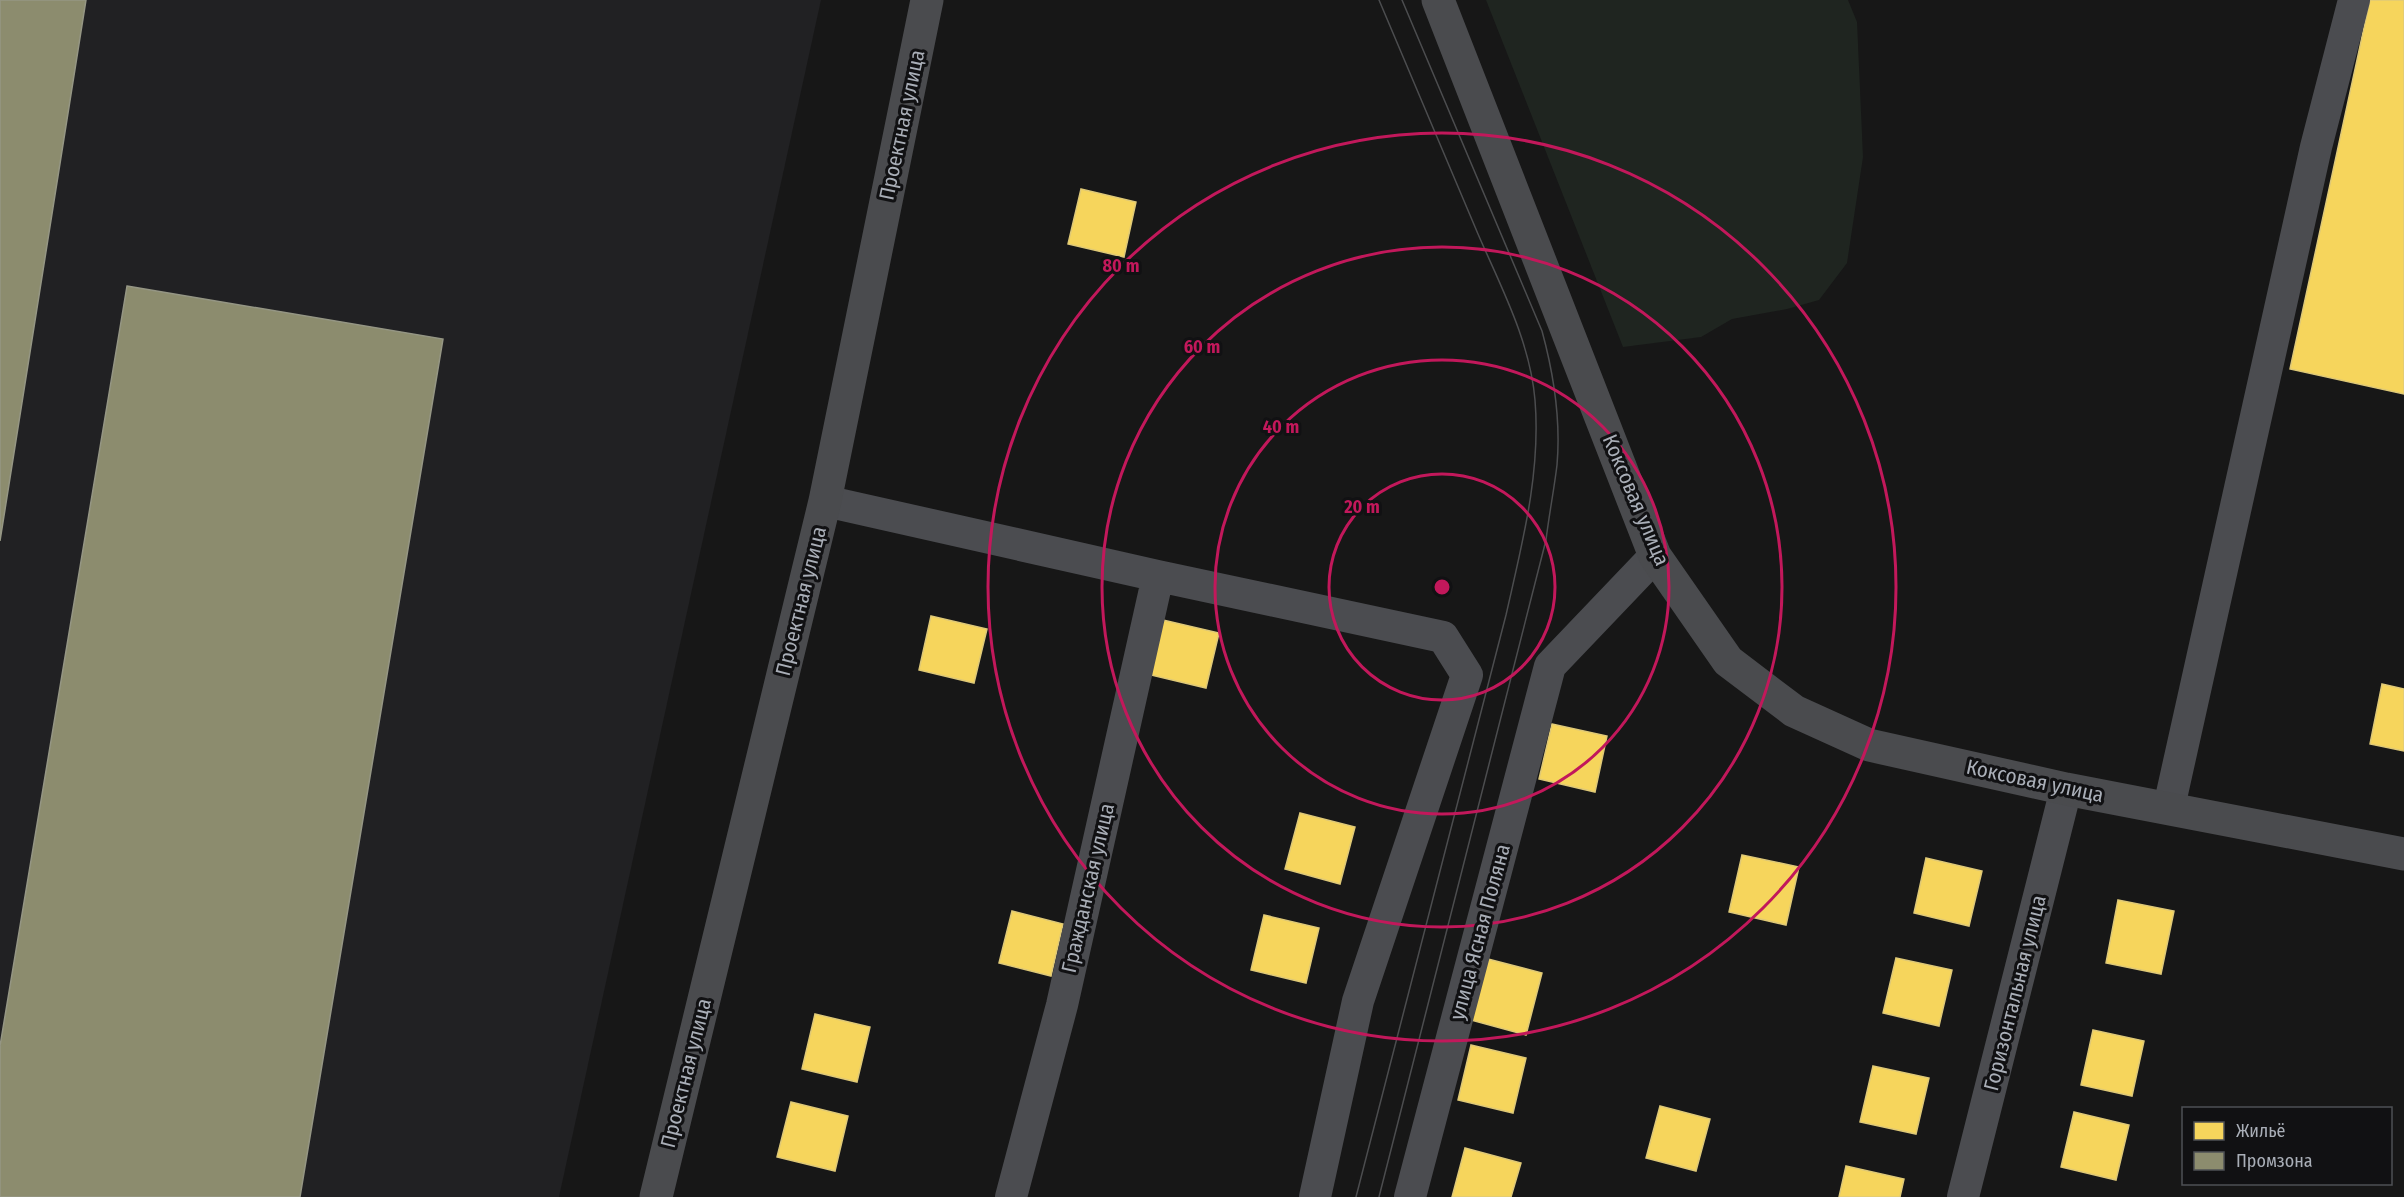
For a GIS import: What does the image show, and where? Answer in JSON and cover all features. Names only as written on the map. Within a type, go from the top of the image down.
[{"type":"main road","name":"Проектная улица","points":[[656,1197],[825,501],[927,0]]},
{"type":"main road","name":"Коксовая улица","points":[[1438,0],[1655,556],[1728,661],[1794,711],[1869,745],[2066,789],[2404,854]]},
{"type":"street","points":[[2169,807],[2316,147],[2354,0]]},
{"type":"street","points":[[825,501],[1443,637],[1467,675],[1358,1001],[1315,1197]]},
{"type":"street","name":"улица Ясная Поляна","points":[[1410,1197],[1550,666],[1655,556]]},
{"type":"street","name":"Гражданская улица","points":[[1011,1197],[1062,1005],[1158,576]]},
{"type":"street","name":"Горизонтальная улица","points":[[1963,1197],[2066,789]]},
{"type":"shaded area","points":[[0,0],[821,0],[559,1197],[0,1197]]},
{"type":"shaded area","points":[[1486,0],[1848,0],[1857,22],[1863,157],[1847,263],[1819,300],[1787,309],[1732,319],[1701,337],[1623,347]]},
{"type":"building: Жильё","points":[[2370,0],[2404,0],[2404,394],[2290,369]]},
{"type":"building: Жильё","points":[[1081,189],[1136,202],[1124,257],[1068,244]]},
{"type":"building: Жильё","points":[[931,616],[987,629],[974,683],[919,670]]},
{"type":"building: Жильё","points":[[1163,620],[1219,633],[1206,688],[1151,675]]},
{"type":"building: Жильё","points":[[2382,684],[2404,689],[2404,751],[2370,744]]},
{"type":"building: Жильё","points":[[1552,724],[1607,736],[1595,792],[1539,779]]},
{"type":"building: Жильё","points":[[1300,813],[1355,827],[1340,884],[1285,869]]},
{"type":"building: Жильё","points":[[1742,855],[1799,867],[1786,925],[1729,912]]},
{"type":"building: Жильё","points":[[1926,858],[1982,871],[1969,926],[1914,913]]},
{"type":"building: Жильё","points":[[2118,900],[2174,911],[2161,974],[2106,963]]},
{"type":"building: Жильё","points":[[1012,911],[1063,924],[1051,976],[999,963]]},
{"type":"building: Жильё","points":[[1264,915],[1319,928],[1306,983],[1251,970]]},
{"type":"building: Жильё","points":[[1896,958],[1952,970],[1939,1026],[1883,1013]]},
{"type":"building: Жильё","points":[[1488,959],[1542,973],[1526,1035],[1471,1020]]},
{"type":"building: Жильё","points":[[815,1014],[870,1027],[857,1082],[802,1069]]},
{"type":"building: Жильё","points":[[2093,1030],[2144,1041],[2132,1096],[2081,1085]]},
{"type":"building: Жильё","points":[[1471,1045],[1526,1058],[1513,1113],[1458,1100]]},
{"type":"building: Жильё","points":[[1873,1066],[1929,1078],[1916,1134],[1860,1122]]},
{"type":"building: Жильё","points":[[791,1102],[848,1116],[835,1171],[777,1157]]},
{"type":"building: Жильё","points":[[1660,1106],[1710,1119],[1696,1171],[1646,1158]]},
{"type":"building: Жильё","points":[[2074,1112],[2129,1125],[2116,1180],[2061,1167]]},
{"type":"building: Жильё","points":[[1465,1148],[1521,1163],[1511,1197],[1452,1197]]},
{"type":"building: Жильё","points":[[1846,1166],[1904,1179],[1900,1197],[1839,1197]]},
{"type":"building: Промзона","points":[[0,0],[86,0],[0,541]]},
{"type":"building: Промзона","points":[[127,286],[443,339],[300,1197],[0,1197],[0,1046]]},
{"type":"tram line","points":[[1356,1197],[1506,615],[1529,508],[1536,427],[1532,378],[1521,336],[1379,0]]},
{"type":"tram line","points":[[1379,1197],[1546,540],[1558,448],[1556,397],[1542,331],[1402,0]]}]
